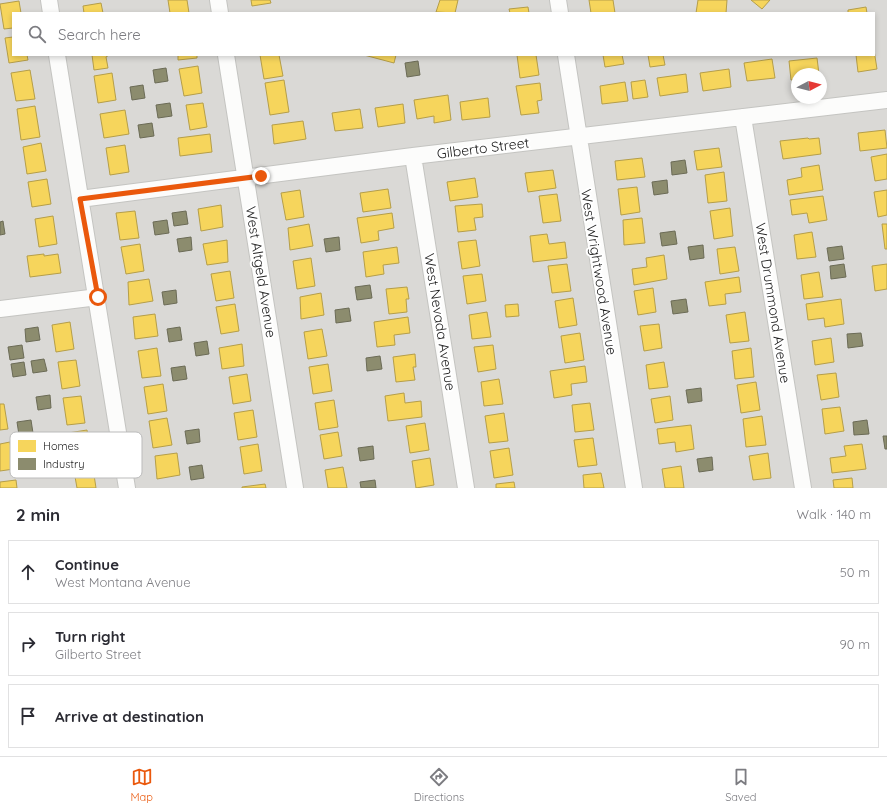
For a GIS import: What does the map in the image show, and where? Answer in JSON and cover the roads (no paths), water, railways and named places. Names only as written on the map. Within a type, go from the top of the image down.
[{"type":"street","points":[[49,0],[51,12]]},
{"type":"street","points":[[218,0],[220,12]]},
{"type":"street","points":[[558,0],[560,12]]},
{"type":"street","points":[[57,56],[80,199],[98,297],[118,432]]},
{"type":"street","name":"West Altgeld Avenue","points":[[226,56],[295,488]]},
{"type":"street","name":"West Wrightwood Avenue","points":[[566,56],[634,488]]},
{"type":"street","name":"Gilberto Street","points":[[80,199],[413,156],[578,138],[887,100]]},
{"type":"street","name":"West Drummond Avenue","points":[[743,117],[803,488]]},
{"type":"street","name":"West Nevada Avenue","points":[[413,156],[466,488]]},
{"type":"street","points":[[0,309],[98,297]]},
{"type":"street","points":[[125,478],[127,488]]}]
